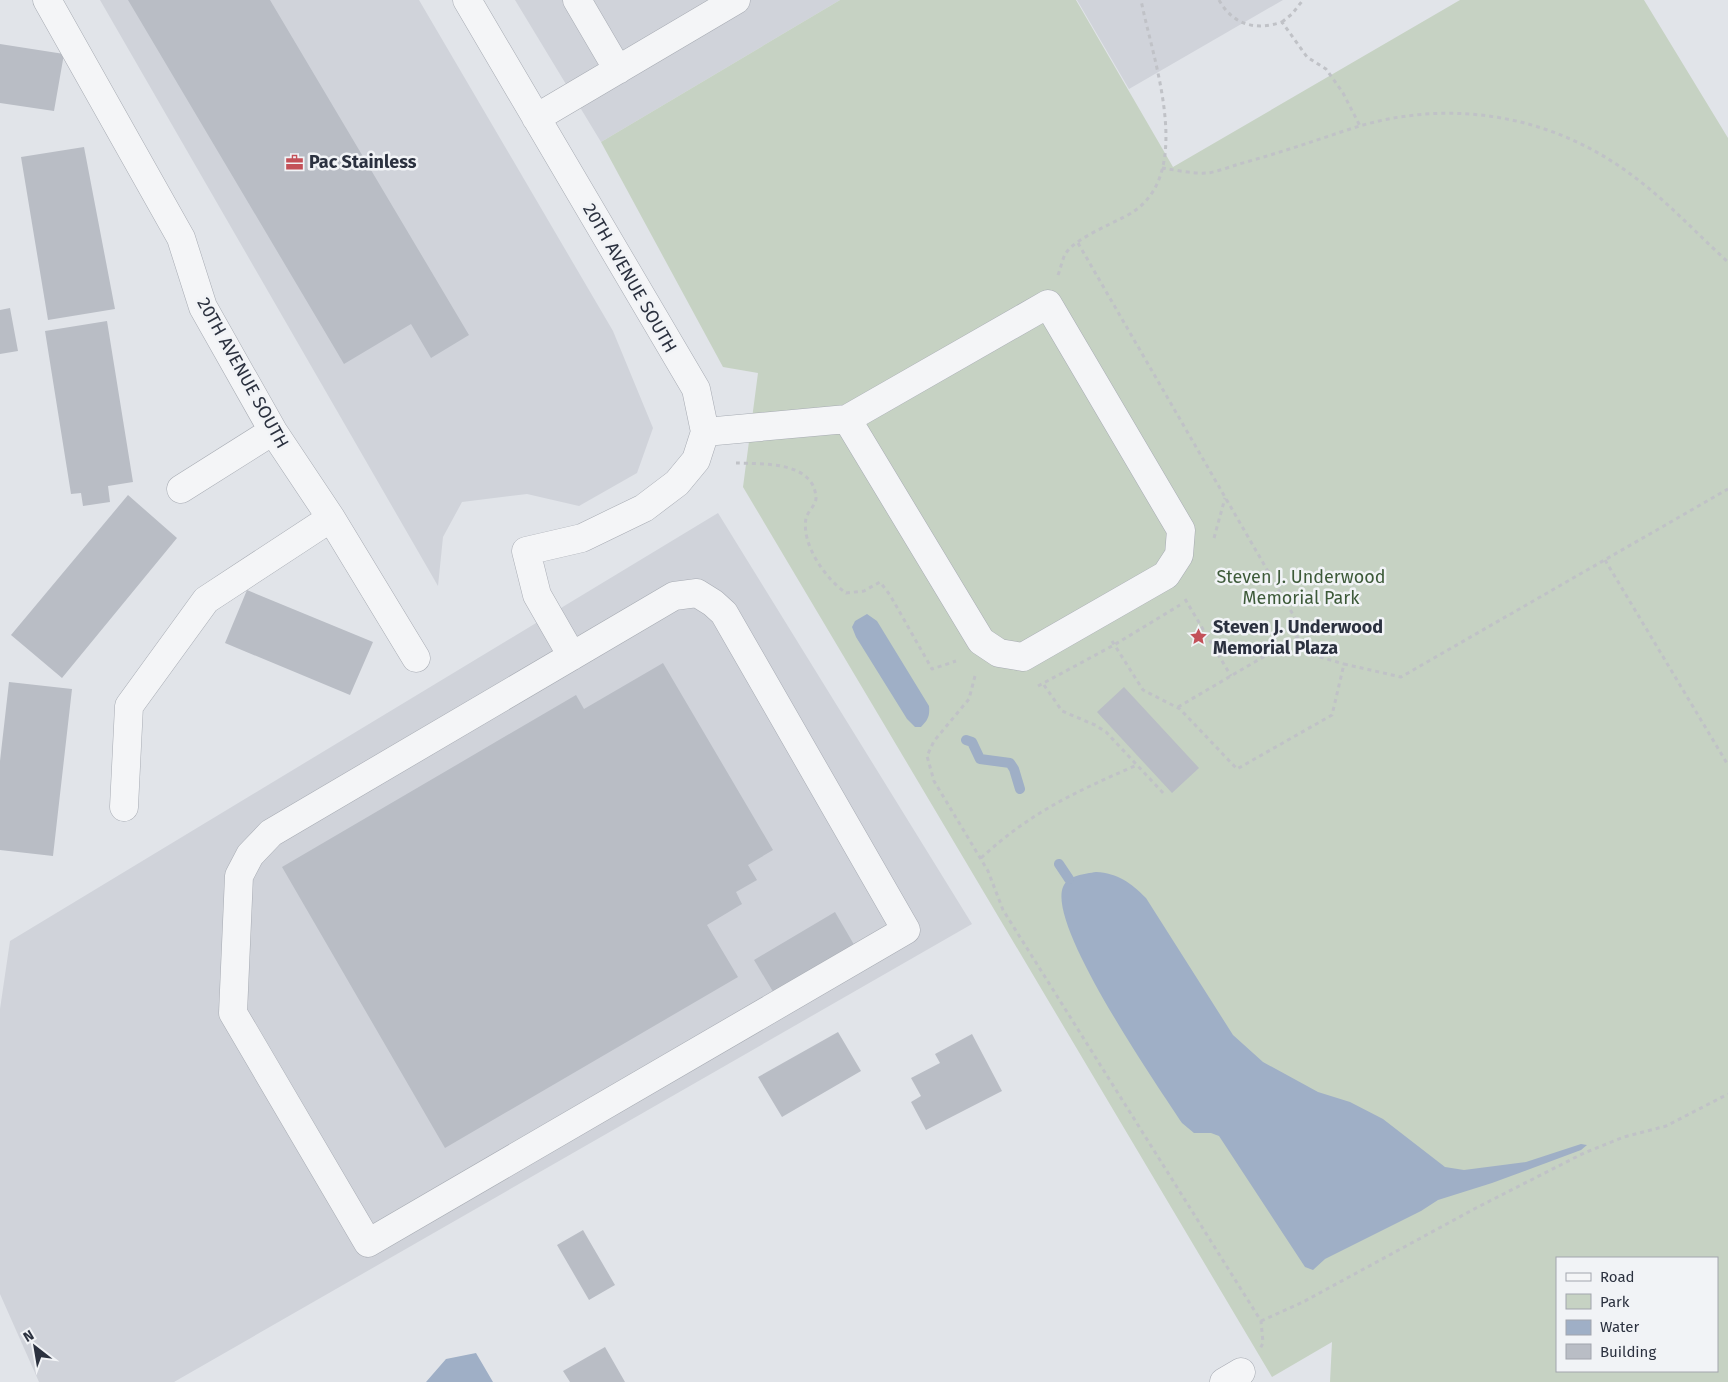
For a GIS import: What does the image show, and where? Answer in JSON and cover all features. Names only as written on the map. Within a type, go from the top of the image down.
[{"type":"street","name":"20TH AVENUE SOUTH","points":[[47,0],[181,238],[203,307],[273,431],[331,518],[416,658]]},
{"type":"street","name":"20TH AVENUE SOUTH","points":[[467,0],[696,389],[705,432]]},
{"type":"street","points":[[577,0],[618,70]]},
{"type":"street","points":[[536,118],[736,0]]},
{"type":"street","points":[[572,656],[537,595],[526,551],[582,538],[644,508],[677,484],[696,460],[705,432],[848,419],[1048,304],[1181,530],[1179,555],[1166,575],[1022,657],[999,653],[981,641],[848,419]]},
{"type":"street","points":[[181,489],[273,431]]},
{"type":"street","points":[[124,807],[129,706],[206,600],[331,518]]},
{"type":"street","points":[[697,593],[713,603],[724,613],[906,930],[368,1243],[233,1013],[239,876],[250,855],[271,833],[572,656],[674,596],[697,593]]},
{"type":"path","points":[[1048,304],[1066,252],[1088,235],[1136,212],[1155,191],[1165,157],[1166,112],[1141,0]]},
{"type":"path","points":[[1218,0],[1232,18],[1243,24],[1256,27],[1282,22],[1292,14],[1302,0]]},
{"type":"path","points":[[1282,22],[1307,57],[1326,69],[1343,93],[1360,126]]},
{"type":"path","points":[[1162,168],[1206,173],[1274,155],[1375,121],[1438,112],[1484,114],[1525,122],[1564,135],[1601,154],[1633,176],[1728,262]]},
{"type":"path","points":[[1078,243],[1317,656],[1401,677],[1728,489]]},
{"type":"path","points":[[733,463],[771,466],[803,473],[813,483],[816,500],[806,518],[806,532],[812,551],[834,585],[846,593],[864,591],[880,582],[890,595],[932,669],[954,660],[961,665]]},
{"type":"path","points":[[1604,560],[1728,765]]},
{"type":"path","points":[[1185,599],[1231,676]]},
{"type":"path","points":[[1100,613],[1114,645],[1143,690],[1177,708],[1237,769],[1332,714],[1344,664]]},
{"type":"path","points":[[1177,708],[1304,633]]},
{"type":"path","points":[[1036,687],[1044,685],[1114,645]]},
{"type":"path","points":[[968,670],[984,680]]},
{"type":"path","points":[[975,676],[969,699],[934,741],[927,756],[934,781],[988,871],[1003,910],[1261,1322],[1262,1343],[1255,1358],[1233,1377]]},
{"type":"path","points":[[1044,685],[1062,711],[1095,725],[1106,732],[1165,795]]},
{"type":"path","points":[[981,858],[1022,823],[1066,796],[1137,764]]},
{"type":"path","points":[[1261,1322],[1328,1289],[1476,1208],[1584,1153],[1624,1137],[1666,1126],[1728,1094]]},
{"type":"shaded area","points":[[100,0],[419,0],[613,331],[653,428],[637,473],[579,506],[527,494],[462,502],[443,537],[438,586]]},
{"type":"shaded area","points":[[515,0],[840,0],[601,142]]},
{"type":"shaded area","points":[[1077,0],[1283,0],[1129,89]]},
{"type":"shaded area","points":[[718,513],[972,924],[174,1382],[39,1382],[0,1294],[0,1009],[10,941]]},
{"type":"green space","name":"Steven J. Underwood Memorial Park","points":[[840,0],[1076,0],[1173,167],[1460,0],[1644,0],[1728,138],[1728,1382],[1330,1382],[1332,1342],[1272,1377],[743,487],[758,373],[723,367],[601,142]]},
{"type":"water","points":[[867,614],[877,621],[929,706],[928,718],[921,727],[915,727],[907,719],[856,637],[852,627],[855,621]]},
{"type":"water","points":[[1096,872],[1111,874],[1124,880],[1146,898],[1233,1035],[1263,1062],[1318,1092],[1350,1102],[1383,1119],[1445,1167],[1464,1170],[1526,1162],[1581,1144],[1587,1145],[1581,1150],[1492,1183],[1438,1200],[1421,1211],[1325,1259],[1313,1270],[1305,1267],[1219,1136],[1211,1133],[1194,1133],[1182,1123],[1129,1042],[1087,969],[1071,935],[1062,907],[1063,887],[1065,883],[1073,878],[1082,874]]},
{"type":"water","points":[[476,1353],[493,1382],[426,1382],[446,1359]]},
{"type":"building","name":"Pac Stainless","points":[[128,0],[270,0],[469,335],[431,358],[411,324],[344,364]]},
{"type":"building","points":[[0,44],[64,54],[54,111],[0,103]]},
{"type":"building","points":[[84,147],[115,309],[48,320],[21,157]]},
{"type":"building","points":[[10,308],[18,351],[0,354],[0,310]]},
{"type":"building","points":[[107,321],[133,482],[108,486],[110,502],[83,506],[81,493],[71,494],[45,331]]},
{"type":"building","points":[[128,495],[177,538],[62,678],[11,635]]},
{"type":"building","points":[[247,590],[373,642],[350,695],[225,643]]},
{"type":"building","points":[[663,663],[773,850],[748,865],[757,880],[736,892],[742,904],[707,925],[738,977],[445,1148],[282,867],[576,695],[584,709]]},
{"type":"building","points":[[9,682],[72,689],[53,856],[0,850],[0,761]]},
{"type":"building","points":[[1124,687],[1199,768],[1172,793],[1097,712]]},
{"type":"building","points":[[835,912],[856,948],[775,995],[754,960]]},
{"type":"building","points":[[838,1032],[861,1071],[782,1117],[758,1077]]},
{"type":"building","points":[[972,1034],[1002,1091],[926,1130],[911,1102],[921,1096],[911,1078],[940,1063],[935,1054]]},
{"type":"building","points":[[583,1230],[615,1285],[589,1300],[557,1245]]},
{"type":"building","points":[[605,1347],[625,1382],[570,1382],[563,1371]]},
{"type":"waterway","points":[[966,740],[972,742],[980,759],[1010,763],[1014,769],[1020,789]]},
{"type":"waterway","points":[[1059,864],[1069,879]]},
{"type":"place","name":"Pac Stainless","points":[[295,162]]},
{"type":"place","name":"Steven J. Underwood Memorial Plaza","points":[[1199,637]]}]
